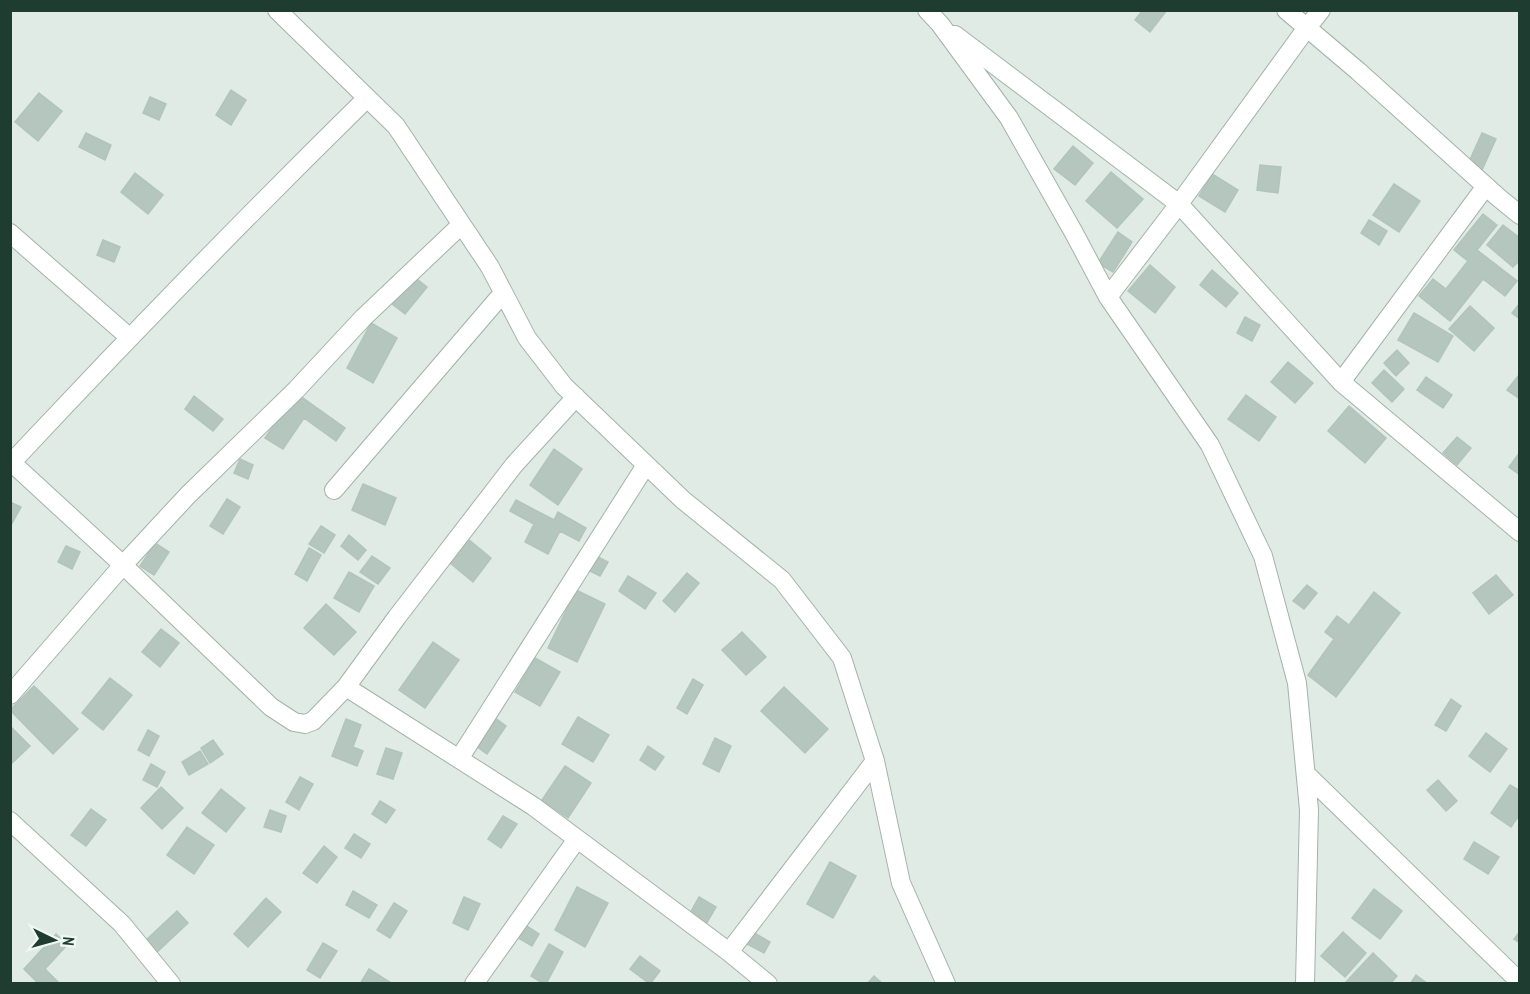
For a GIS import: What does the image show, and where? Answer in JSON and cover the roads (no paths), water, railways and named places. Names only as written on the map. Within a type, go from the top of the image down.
[{"type":"street","points":[[277,10],[396,126],[490,267],[527,338],[564,386],[683,500],[782,580],[842,658],[875,761],[901,883],[946,984]]},
{"type":"street","points":[[927,10],[940,24],[1009,118],[1108,297],[1210,445],[1263,556],[1297,683],[1306,774],[1309,810],[1305,984]]},
{"type":"street","points":[[1286,10],[1358,70],[1520,214]]},
{"type":"street","points":[[1108,297],[1321,10]]},
{"type":"street","points":[[940,24],[1179,204],[1341,382],[1520,532]]},
{"type":"street","points":[[367,98],[268,194],[11,461],[271,707],[294,722],[305,724],[313,721],[346,687],[514,465],[576,397]]},
{"type":"street","points":[[1341,382],[1486,186]]},
{"type":"street","points":[[10,694],[188,495],[296,390],[363,318],[461,225]]},
{"type":"street","points":[[10,233],[129,337]]},
{"type":"street","points":[[334,490],[503,293]]},
{"type":"street","points":[[459,759],[646,465]]},
{"type":"street","points":[[346,687],[533,806],[729,951],[768,984]]},
{"type":"street","points":[[729,951],[875,761]]},
{"type":"street","points":[[1306,774],[1520,982]]},
{"type":"street","points":[[10,821],[122,924],[171,984]]},
{"type":"street","points":[[474,984],[577,839]]}]
